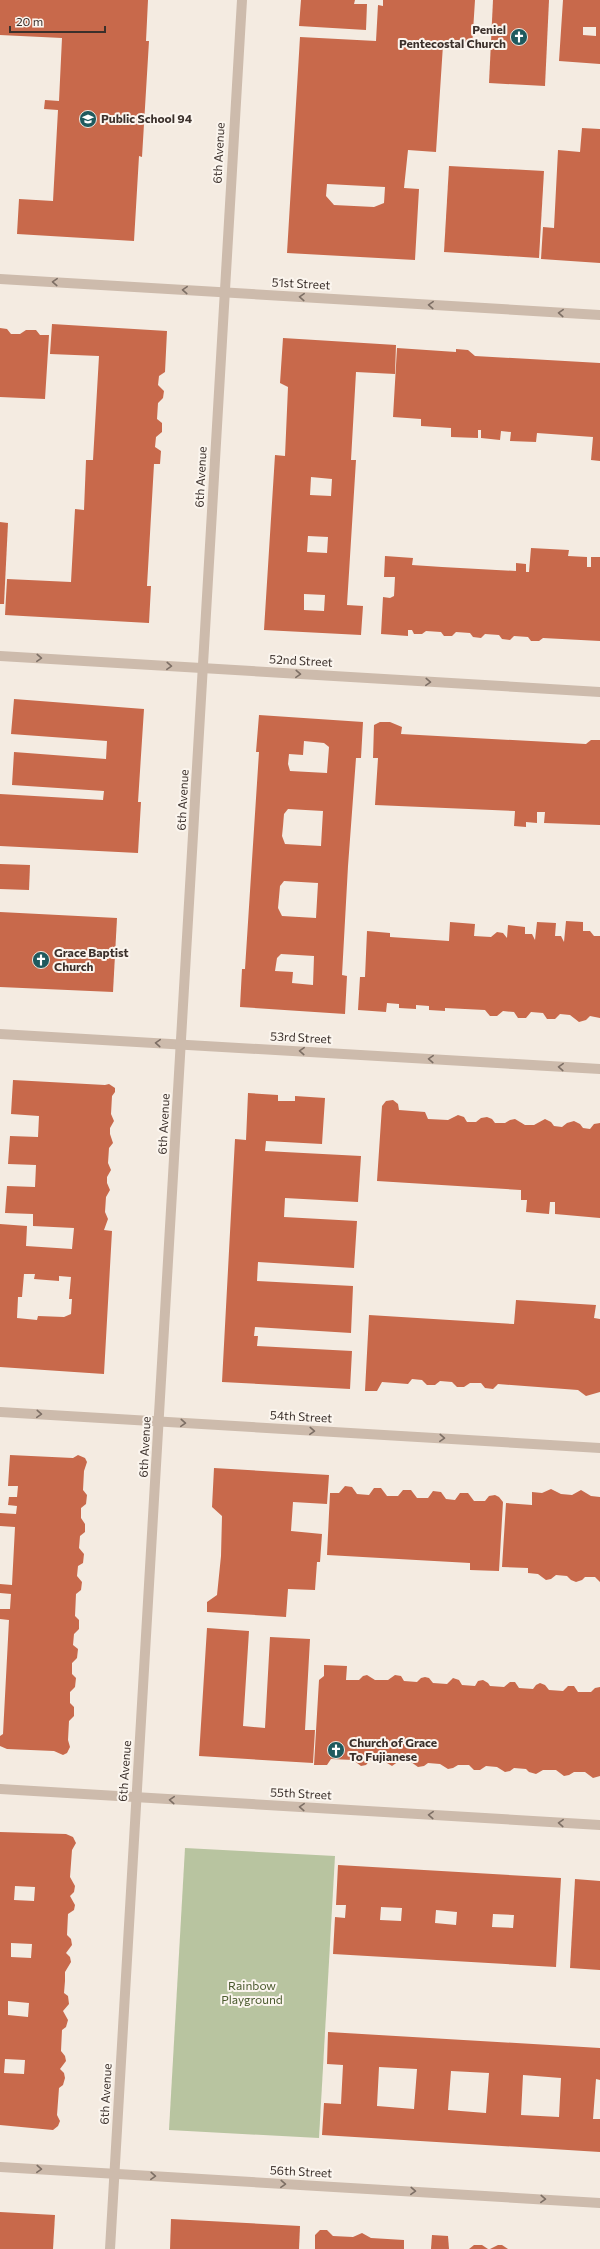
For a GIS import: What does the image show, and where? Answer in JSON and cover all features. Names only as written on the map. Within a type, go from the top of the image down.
[{"type":"street","name":"6th Avenue","points":[[110,2249],[242,0]]},
{"type":"street","name":"51st Street","points":[[0,279],[600,315]]},
{"type":"street","name":"52nd Street","points":[[0,656],[600,692]]},
{"type":"street","name":"53rd Street","points":[[0,1034],[600,1069]]},
{"type":"street","name":"54th Street","points":[[0,1412],[600,1448]]},
{"type":"street","name":"55th Street","points":[[0,1789],[600,1825]]},
{"type":"street","name":"56th Street","points":[[0,2167],[600,2203]]},
{"type":"green space","name":"Rainbow Playground","points":[[185,1848],[335,1856],[319,2138],[169,2130]]},
{"type":"building","points":[[0,0],[148,0],[146,41],[149,41],[142,157],[139,156],[134,241],[17,234],[19,199],[53,201],[58,110],[44,109],[45,100],[59,101],[62,38],[0,35]]},
{"type":"building","points":[[301,0],[355,0],[354,4],[367,4],[366,30],[299,26]]},
{"type":"building","points":[[383,0],[475,0],[472,47],[443,45],[436,152],[408,150],[404,188],[419,189],[415,260],[287,253],[300,37],[376,41],[378,5],[383,6]],"holes":[[[327,184],[385,187],[384,203],[374,207],[334,205],[326,196]]]},
{"type":"building","name":"Peniel Pentecostal Church","points":[[493,0],[549,0],[545,86],[489,83]]},
{"type":"building","points":[[563,0],[600,0],[600,64],[559,61]],"holes":[[[583,27],[596,27],[596,36],[583,35]]]},
{"type":"building","points":[[582,128],[600,129],[600,263],[541,259],[543,227],[554,228],[558,150],[580,152]]},
{"type":"building","points":[[449,166],[544,171],[539,258],[444,252]]},
{"type":"building","points":[[52,324],[167,331],[165,372],[159,376],[158,385],[164,391],[163,398],[158,403],[157,419],[162,423],[162,432],[156,437],[155,447],[161,451],[160,464],[154,464],[147,586],[151,586],[149,623],[5,615],[7,579],[71,582],[75,509],[84,510],[86,460],[93,460],[99,356],[50,354]]},
{"type":"building","points":[[0,328],[7,329],[11,334],[20,334],[26,330],[36,330],[40,335],[49,335],[45,399],[0,397]]},
{"type":"building","points":[[283,338],[396,345],[395,374],[356,372],[351,460],[356,460],[347,605],[363,606],[361,635],[264,630],[275,455],[285,456],[288,387],[280,383]],"holes":[[[311,477],[332,479],[331,496],[310,495]],[[308,536],[328,537],[327,553],[307,552]],[[304,594],[325,595],[324,611],[304,610]]]},
{"type":"building","points":[[397,348],[456,352],[456,349],[468,350],[475,356],[600,363],[600,461],[591,460],[593,437],[537,433],[536,442],[510,441],[511,432],[501,431],[500,440],[481,438],[481,430],[478,430],[478,438],[451,437],[451,428],[421,426],[421,419],[393,417]]},
{"type":"building","points":[[0,522],[8,523],[4,604],[0,604]]},
{"type":"building","points":[[531,548],[569,550],[568,556],[587,557],[587,567],[591,567],[591,557],[600,557],[600,641],[543,638],[539,641],[531,641],[528,637],[514,636],[510,640],[502,639],[499,635],[485,634],[481,638],[473,637],[470,633],[456,632],[452,636],[444,636],[441,632],[426,631],[422,634],[414,634],[412,630],[408,630],[408,636],[381,634],[383,597],[390,598],[394,596],[395,577],[384,577],[385,556],[413,558],[412,565],[442,567],[516,571],[516,563],[526,564],[526,572],[529,572]]},
{"type":"building","points":[[14,699],[144,709],[138,802],[141,802],[138,853],[0,846],[0,794],[103,800],[104,791],[12,785],[14,752],[106,759],[107,741],[11,734]]},
{"type":"building","points":[[259,715],[363,722],[361,758],[356,758],[348,866],[342,975],[347,976],[345,1014],[240,1007],[242,969],[245,969],[259,752],[256,752]],"holes":[[[304,741],[324,743],[329,747],[327,773],[290,771],[288,764],[289,754],[303,755]],[[288,809],[323,811],[321,846],[285,844],[282,836],[284,814]],[[284,881],[318,883],[316,918],[282,916],[278,908],[280,886]],[[281,954],[314,956],[313,985],[292,983],[293,972],[275,971],[277,958]]]},
{"type":"building","points":[[380,722],[390,722],[402,727],[401,734],[586,744],[591,740],[600,740],[600,825],[544,823],[545,812],[537,812],[537,823],[526,822],[526,827],[514,826],[515,811],[375,805],[378,758],[373,758],[374,725]]},
{"type":"building","points":[[0,864],[30,865],[29,890],[0,889]]},
{"type":"building","points":[[0,912],[117,918],[113,992],[0,987]]},
{"type":"building","points":[[566,921],[583,922],[583,931],[590,931],[594,936],[600,936],[600,1018],[590,1016],[586,1020],[579,1022],[570,1015],[560,1014],[555,1019],[547,1019],[543,1013],[531,1012],[526,1018],[518,1018],[514,1012],[503,1011],[497,1016],[490,1016],[485,1010],[445,1008],[445,1011],[429,1010],[429,1006],[416,1005],[416,1009],[399,1008],[399,1004],[387,1003],[386,1012],[358,1010],[360,977],[365,977],[367,931],[390,933],[390,937],[449,941],[450,922],[475,924],[474,936],[491,937],[497,932],[503,933],[507,938],[508,925],[525,927],[525,934],[532,934],[535,940],[537,922],[556,923],[555,936],[561,936],[564,942]]},
{"type":"building","points":[[13,1080],[109,1084],[115,1088],[115,1092],[112,1096],[111,1114],[114,1121],[110,1128],[113,1143],[109,1148],[108,1163],[111,1170],[107,1177],[107,1183],[110,1190],[106,1197],[105,1212],[108,1219],[104,1230],[112,1231],[104,1374],[0,1367],[0,1224],[27,1226],[26,1246],[72,1249],[74,1228],[33,1226],[33,1214],[5,1213],[7,1186],[35,1187],[36,1165],[8,1164],[10,1136],[38,1137],[39,1116],[11,1114]],"holes":[[[24,1274],[35,1274],[34,1279],[59,1281],[59,1276],[71,1277],[69,1299],[72,1299],[71,1314],[64,1317],[38,1316],[37,1320],[17,1318],[18,1297],[22,1297]]]},
{"type":"building","points":[[248,1093],[278,1095],[278,1101],[295,1101],[295,1096],[325,1098],[322,1144],[266,1141],[265,1151],[361,1156],[358,1202],[285,1198],[284,1217],[357,1221],[354,1268],[258,1262],[257,1281],[353,1286],[351,1333],[255,1327],[254,1336],[258,1336],[257,1346],[352,1351],[350,1389],[222,1382],[235,1139],[246,1140]]},
{"type":"building","points":[[393,1100],[398,1104],[399,1110],[425,1112],[428,1119],[448,1120],[458,1115],[464,1117],[467,1122],[476,1122],[481,1118],[487,1117],[492,1119],[495,1123],[505,1123],[515,1119],[525,1125],[534,1125],[545,1119],[551,1122],[554,1126],[562,1127],[567,1123],[574,1121],[580,1124],[583,1128],[590,1129],[594,1124],[600,1123],[600,1218],[555,1214],[555,1202],[550,1202],[549,1214],[526,1212],[527,1200],[521,1200],[521,1190],[377,1181],[382,1106],[386,1101]]},
{"type":"building","points":[[516,1300],[596,1305],[594,1318],[600,1319],[600,1392],[586,1396],[578,1390],[498,1384],[493,1389],[485,1388],[481,1383],[470,1383],[464,1387],[457,1387],[452,1382],[440,1381],[435,1385],[427,1385],[422,1380],[412,1379],[408,1384],[382,1382],[377,1391],[365,1391],[369,1315],[514,1324]]},
{"type":"building","points":[[10,1455],[73,1458],[78,1455],[85,1458],[87,1462],[84,1471],[83,1490],[87,1495],[86,1504],[81,1508],[81,1518],[85,1524],[85,1532],[80,1536],[79,1548],[84,1554],[83,1563],[78,1566],[77,1576],[82,1582],[81,1590],[76,1594],[75,1616],[79,1620],[79,1629],[74,1634],[73,1645],[78,1649],[77,1658],[72,1663],[72,1674],[76,1678],[75,1687],[70,1692],[70,1703],[74,1707],[74,1716],[69,1721],[68,1740],[70,1747],[67,1753],[63,1755],[54,1751],[7,1749],[0,1746],[0,1736],[3,1734],[9,1620],[0,1619],[0,1609],[10,1609],[11,1594],[0,1593],[0,1584],[12,1585],[15,1527],[0,1526],[0,1513],[16,1514],[17,1506],[8,1505],[9,1497],[17,1497],[18,1486],[8,1486]]},
{"type":"building","points":[[214,1468],[329,1475],[327,1504],[293,1502],[291,1531],[322,1534],[320,1562],[317,1562],[315,1590],[288,1589],[286,1617],[207,1612],[207,1602],[217,1595],[221,1556],[222,1516],[212,1507]]},
{"type":"building","points":[[345,1486],[352,1487],[357,1494],[369,1495],[374,1488],[381,1488],[387,1496],[398,1496],[403,1490],[411,1490],[417,1498],[428,1498],[433,1491],[441,1492],[446,1499],[455,1500],[460,1493],[468,1493],[474,1501],[485,1501],[489,1496],[495,1495],[499,1497],[503,1502],[499,1571],[470,1570],[470,1563],[327,1555],[330,1493],[339,1493]]},
{"type":"building","points":[[551,1489],[561,1494],[572,1495],[581,1490],[591,1496],[600,1497],[600,1582],[595,1577],[585,1577],[576,1582],[567,1576],[556,1575],[551,1579],[546,1580],[538,1574],[528,1573],[528,1568],[502,1567],[506,1503],[532,1505],[532,1492],[542,1493]]},
{"type":"building","points":[[207,1628],[249,1631],[243,1726],[265,1728],[270,1637],[310,1639],[305,1730],[315,1730],[313,1763],[199,1756]]},
{"type":"building","points":[[324,1665],[347,1666],[346,1680],[359,1680],[363,1676],[367,1675],[375,1680],[388,1680],[395,1675],[401,1676],[404,1681],[417,1682],[421,1678],[425,1677],[429,1678],[433,1683],[447,1684],[453,1678],[459,1680],[462,1685],[475,1686],[478,1681],[483,1680],[490,1686],[504,1687],[510,1682],[515,1682],[519,1688],[533,1689],[540,1683],[545,1685],[549,1690],[563,1691],[568,1686],[574,1686],[578,1692],[591,1692],[595,1688],[600,1687],[600,1776],[593,1778],[585,1772],[574,1772],[564,1776],[556,1770],[543,1770],[536,1774],[529,1772],[526,1769],[514,1768],[505,1772],[497,1767],[486,1766],[480,1770],[474,1770],[469,1765],[458,1765],[448,1769],[440,1764],[428,1763],[424,1766],[418,1767],[411,1762],[399,1761],[392,1766],[382,1760],[370,1760],[366,1765],[361,1766],[353,1760],[331,1759],[327,1765],[314,1765],[319,1680],[324,1676]]},
{"type":"building","points":[[0,1832],[66,1834],[73,1837],[76,1843],[72,1850],[70,1877],[75,1886],[74,1892],[70,1896],[75,1905],[74,1910],[68,1914],[67,1935],[71,1939],[72,1945],[66,1953],[70,1957],[71,1962],[65,1972],[64,1993],[68,1996],[69,2004],[63,2011],[68,2020],[66,2027],[62,2030],[61,2051],[65,2056],[66,2061],[60,2069],[64,2073],[65,2078],[63,2085],[59,2088],[57,2115],[60,2121],[58,2126],[53,2130],[0,2125]],"holes":[[[15,1886],[35,1887],[34,1901],[14,1900]],[[11,1943],[32,1944],[31,1958],[11,1957]],[[8,2001],[29,2003],[28,2017],[8,2015]],[[5,2059],[25,2060],[24,2074],[4,2073]]]},
{"type":"building","points":[[338,1865],[561,1878],[556,1967],[333,1954],[335,1917],[345,1918],[346,1905],[336,1905]],"holes":[[[381,1907],[402,1908],[401,1921],[380,1920]],[[436,1910],[457,1912],[456,1925],[435,1923]],[[493,1914],[514,1915],[513,1928],[492,1927]]]},
{"type":"building","points":[[575,1879],[600,1881],[600,1970],[570,1968]]},
{"type":"building","points":[[328,2032],[600,2048],[600,2080],[596,2079],[593,2119],[600,2119],[600,2152],[322,2135],[324,2103],[341,2104],[343,2065],[327,2064]],"holes":[[[379,2067],[417,2069],[414,2109],[377,2106]],[[451,2071],[489,2073],[486,2113],[448,2110]],[[523,2075],[561,2078],[559,2117],[521,2115]]]},
{"type":"building","points":[[0,2212],[55,2215],[53,2249],[0,2249]]},
{"type":"building","points":[[171,2219],[300,2226],[299,2249],[170,2249]]},
{"type":"building","points":[[320,2230],[327,2230],[333,2236],[353,2237],[362,2233],[371,2238],[404,2240],[404,2249],[315,2249],[315,2235]]},
{"type":"building","points":[[432,2235],[448,2236],[449,2249],[431,2249]]},
{"type":"building","points":[[474,2245],[482,2245],[488,2249],[469,2249]]},
{"type":"building","points":[[498,2245],[502,2245],[508,2249],[490,2249]]},
{"type":"place","name":"Peniel Pentecostal Church","points":[[519,37]]},
{"type":"place","name":"Public School 94","points":[[88,119]]},
{"type":"place","name":"Grace Baptist Church","points":[[41,960]]},
{"type":"place","name":"Church of Grace To Fujianese","points":[[336,1750]]}]
